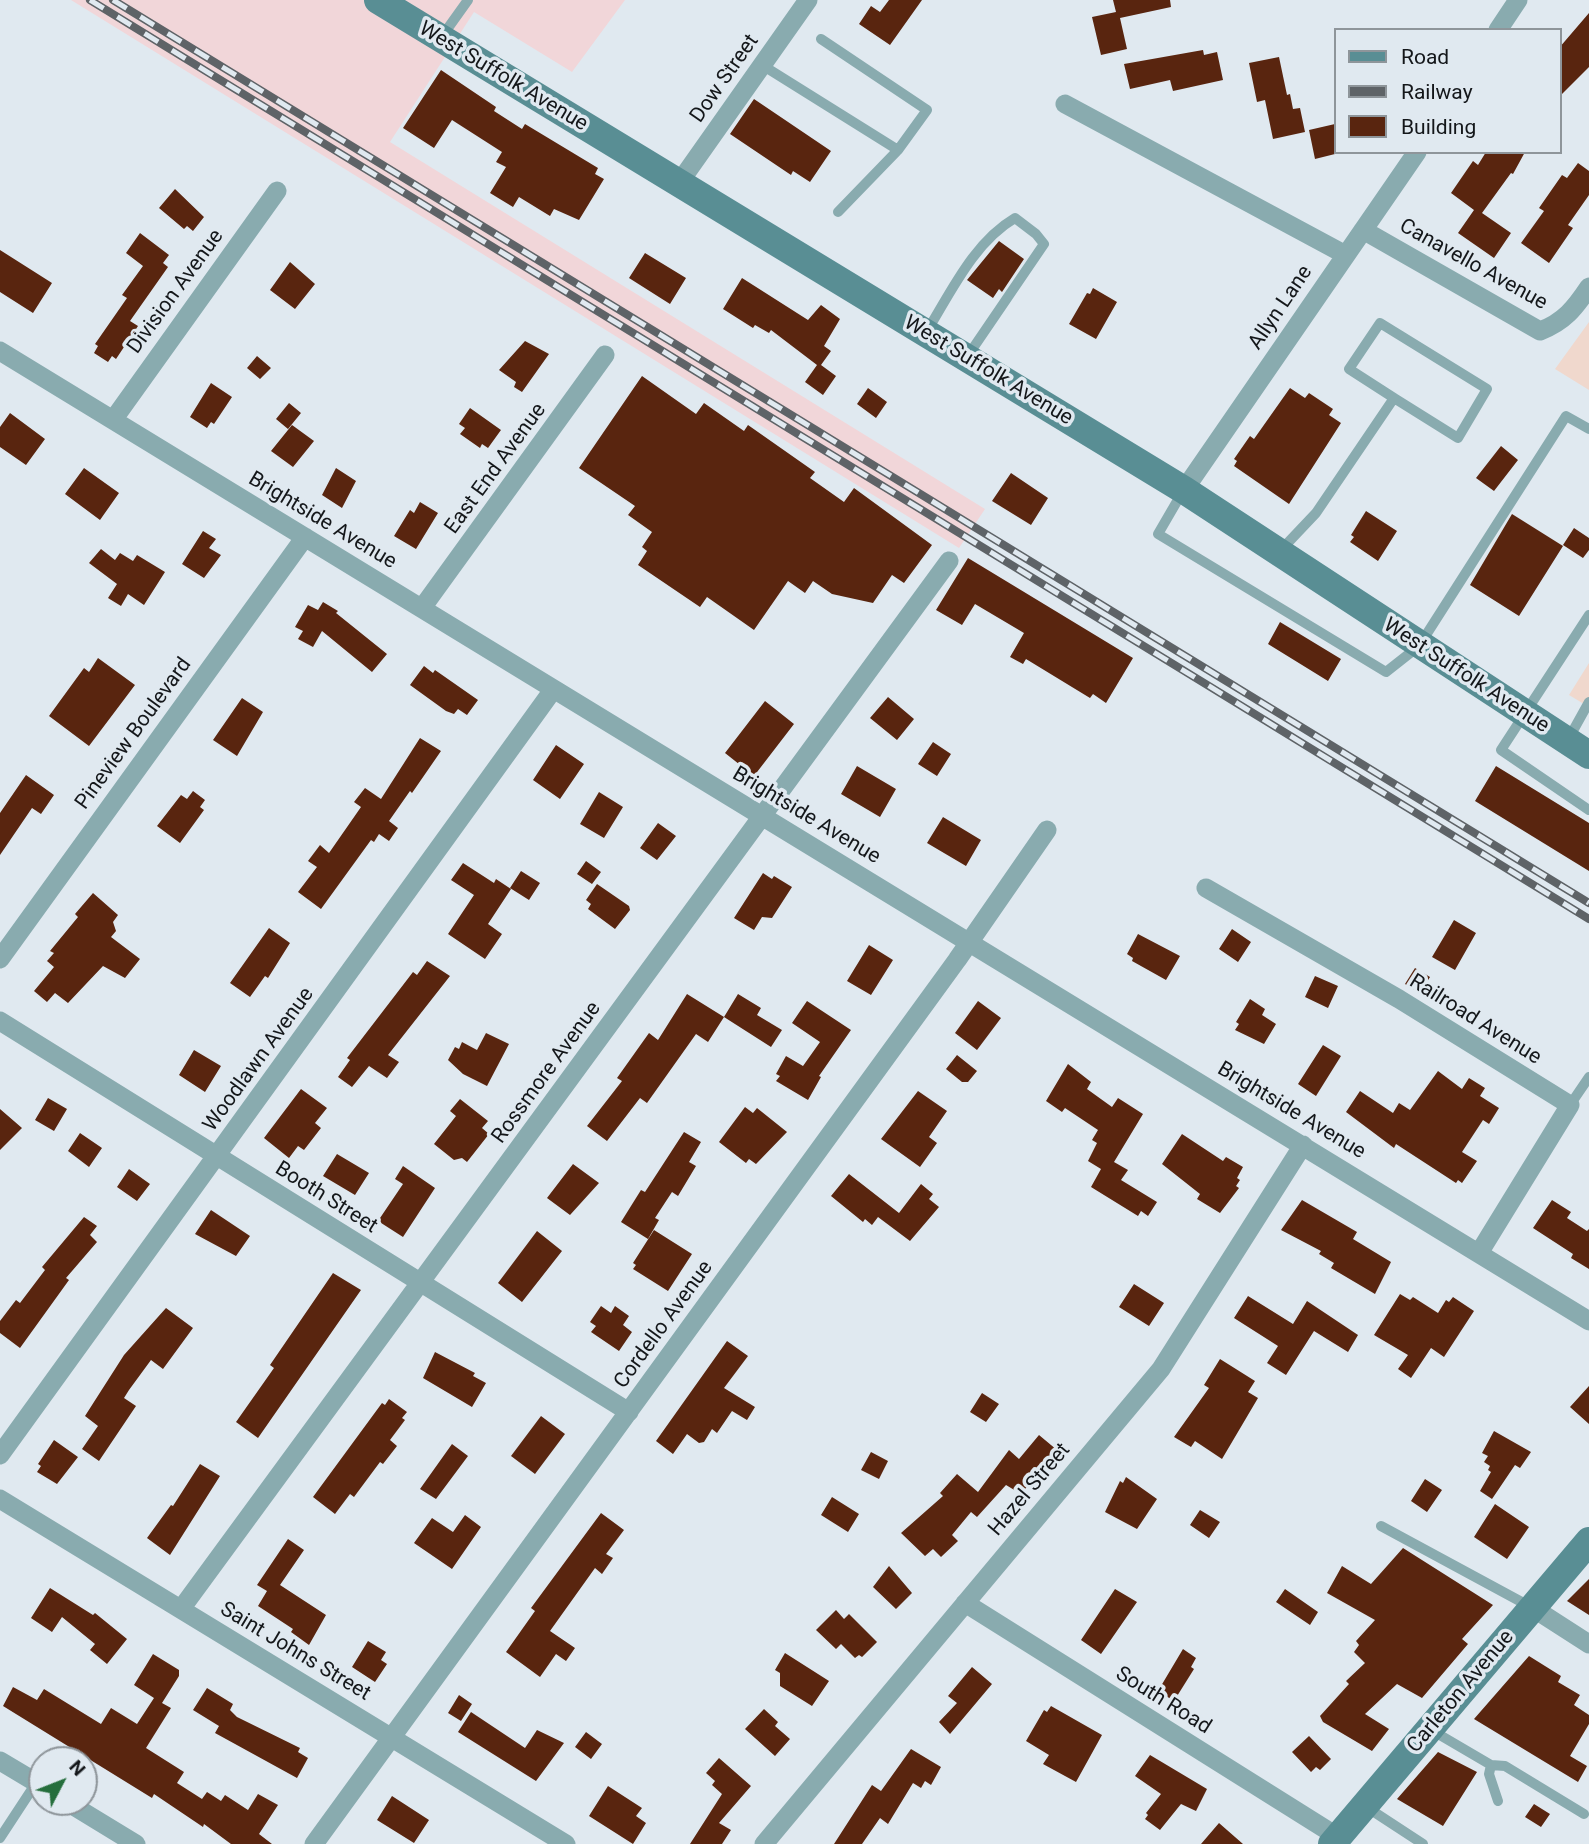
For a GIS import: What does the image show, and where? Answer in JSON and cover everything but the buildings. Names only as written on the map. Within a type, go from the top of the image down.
[{"type":"main road","name":"West Suffolk Avenue","points":[[378,0],[1184,490],[1578,748]]},
{"type":"main road","name":"Carleton Avenue","points":[[1335,1841],[1589,1541]]},
{"type":"street","name":"Dow Street","points":[[679,183],[808,0]]},
{"type":"street","points":[[1499,28],[1514,2]]},
{"type":"street","points":[[1065,104],[1344,254]]},
{"type":"street","name":"Allyn Lane","points":[[1184,490],[1344,254],[1416,154]]},
{"type":"street","name":"Division Avenue","points":[[113,420],[277,191]]},
{"type":"street","name":"Canavello Avenue","points":[[1363,230],[1540,331],[1557,325],[1572,311],[1589,288]]},
{"type":"street","name":"Brightside Avenue","points":[[0,351],[1589,1321]]},
{"type":"street","name":"East End Avenue","points":[[422,608],[606,355]]},
{"type":"street","name":"Pineview Boulevard","points":[[0,959],[304,537]]},
{"type":"street","name":"Rossmore Avenue","points":[[181,1609],[422,1284],[949,561]]},
{"type":"street","name":"Woodlawn Avenue","points":[[0,1455],[553,690]]},
{"type":"street","name":"Cordello Avenue","points":[[314,1844],[970,942],[1047,830]]},
{"type":"street","name":"Railroad Avenue","points":[[1206,888],[1399,999],[1570,1105]]},
{"type":"street","name":"Booth Street","points":[[0,1021],[629,1412]]},
{"type":"street","points":[[1479,1252],[1570,1105]]},
{"type":"street","name":"Hazel Street","points":[[764,1844],[1161,1369],[1303,1145]]},
{"type":"street","name":"Saint Johns Street","points":[[0,1499],[566,1844]]},
{"type":"street","name":"South Road","points":[[965,1603],[1335,1841]]},
{"type":"street","points":[[1533,1608],[1589,1644]]},
{"type":"street","points":[[0,1761],[28,1778]]},
{"type":"street","points":[[90,1816],[136,1844]]},
{"type":"lane","points":[[441,38],[468,0]]},
{"type":"lane","points":[[821,39],[927,110],[898,150],[838,212]]},
{"type":"lane","points":[[762,65],[898,150]]},
{"type":"lane","points":[[925,333],[973,257],[1002,226],[1016,218],[1037,234],[1044,244],[967,358]]},
{"type":"lane","points":[[1380,323],[1487,389],[1458,438],[1394,398],[1349,369],[1380,323]]},
{"type":"lane","points":[[1279,553],[1316,513],[1394,398]]},
{"type":"lane","points":[[1184,490],[1158,534],[1386,672],[1419,646],[1566,416],[1589,429]]},
{"type":"lane","points":[[1589,615],[1501,750],[1589,810]]},
{"type":"lane","points":[[1578,748],[1589,702]]},
{"type":"lane","points":[[1570,1105],[1589,1077]]},
{"type":"lane","points":[[1381,1526],[1533,1608]]},
{"type":"lane","points":[[1430,1728],[1491,1765],[1505,1766],[1584,1814]]},
{"type":"lane","points":[[1491,1765],[1489,1774],[1498,1801]]},
{"type":"lane","points":[[0,1838],[28,1799]]},
{"type":"lane","points":[[1364,1806],[1423,1844]]},
{"type":"shaded area","points":[[71,0],[625,0],[572,72],[474,12],[390,142],[985,509],[959,548]]},
{"type":"shaded area","points":[[1589,322],[1589,390],[1555,369]]},
{"type":"shaded area","points":[[1589,663],[1589,707],[1569,695]]},
{"type":"railway","points":[[90,0],[1589,919]]},
{"type":"railway","points":[[113,0],[1589,903]]}]
